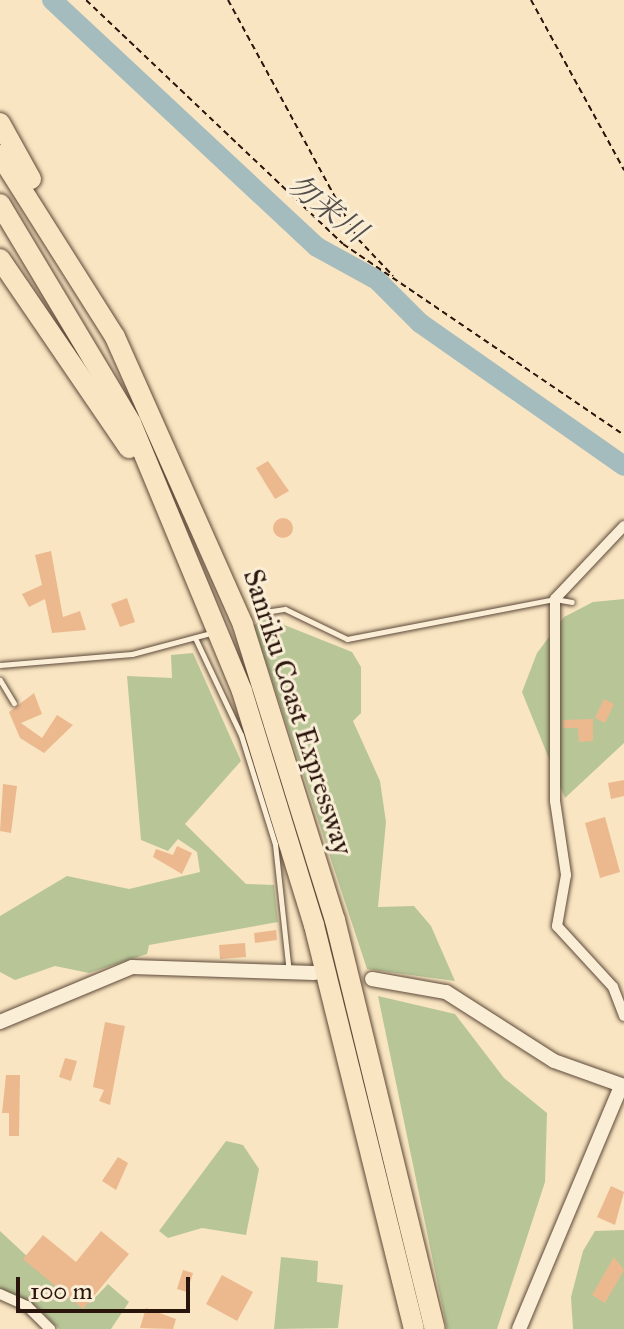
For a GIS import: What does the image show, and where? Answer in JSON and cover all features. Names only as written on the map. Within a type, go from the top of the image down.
[{"type":"highway","points":[[0,123],[90,294]]},
{"type":"highway","name":"Sanriku Coast Expressway","points":[[0,155],[90,294],[183,478],[279,728],[342,948],[435,1329]]},
{"type":"highway","name":"Sanriku Coast Expressway","points":[[0,204],[131,423],[190,556],[286,827],[414,1329]]},
{"type":"highway","points":[[0,259],[83,371],[190,556]]},
{"type":"street","points":[[624,526],[555,599],[555,801],[566,875],[557,926],[613,987],[624,1016]]},
{"type":"street","points":[[0,1022],[132,967],[314,973]]},
{"type":"street","points":[[372,979],[446,992],[554,1061],[622,1086],[519,1329]]},
{"type":"street","points":[[0,1294],[27,1306],[50,1329]]},
{"type":"lane","points":[[265,612],[285,609],[347,639],[555,599],[572,602]]},
{"type":"lane","points":[[0,665],[132,654],[196,640],[207,634]]},
{"type":"lane","points":[[196,640],[241,735],[275,844],[289,973]]},
{"type":"lane","points":[[0,680],[14,703]]},
{"type":"path","points":[[86,0],[280,188],[395,279],[624,435]]},
{"type":"path","points":[[228,0],[358,239],[395,279]]},
{"type":"path","points":[[531,0],[624,170]]},
{"type":"green space","points":[[624,599],[624,743],[565,798],[522,692],[537,653],[564,617],[593,602]]},
{"type":"green space","points":[[267,618],[352,652],[361,667],[361,713],[353,721],[380,781],[386,822],[378,907],[414,906],[431,926],[455,981],[367,969],[254,625]]},
{"type":"green space","points":[[193,653],[241,761],[185,824],[246,884],[274,885],[278,922],[149,945],[147,954],[89,973],[55,966],[15,980],[0,972],[0,916],[67,876],[129,889],[200,872],[197,852],[178,839],[168,851],[141,840],[127,676],[172,678],[171,655]]},
{"type":"green space","points":[[378,996],[455,1014],[504,1078],[547,1113],[545,1182],[497,1329],[447,1329]]},
{"type":"green space","points":[[226,1141],[243,1145],[259,1169],[246,1235],[202,1228],[168,1238],[159,1231]]},
{"type":"green space","points":[[624,1230],[624,1329],[573,1329],[571,1297],[583,1251],[595,1231]]},
{"type":"green space","points":[[0,1231],[59,1286],[90,1303],[108,1284],[129,1302],[111,1329],[59,1329],[37,1307],[0,1290]]},
{"type":"green space","points":[[281,1257],[318,1261],[317,1282],[343,1285],[338,1328],[274,1329]]},
{"type":"building","points":[[268,461],[289,491],[275,499],[256,468]]},
{"type":"building","points":[[283,518],[290,521],[293,528],[290,535],[283,538],[276,535],[273,528],[276,521]]},
{"type":"building","points":[[51,551],[63,617],[80,611],[86,630],[52,633],[45,599],[29,607],[22,594],[42,585],[35,555]]},
{"type":"building","points":[[127,598],[135,622],[120,627],[111,604]]},
{"type":"building","points":[[34,693],[42,714],[21,723],[42,738],[57,715],[73,725],[44,753],[20,738],[9,712]]},
{"type":"building","points":[[604,699],[614,704],[605,723],[595,718]]},
{"type":"building","points":[[593,719],[593,741],[579,742],[578,728],[563,728],[563,720]]},
{"type":"building","points":[[624,780],[624,796],[611,799],[608,783]]},
{"type":"building","points":[[3,784],[17,786],[11,833],[0,831]]},
{"type":"building","points":[[605,817],[620,872],[600,878],[585,823]]},
{"type":"building","points":[[177,846],[192,853],[182,874],[153,857],[156,849],[173,855]]},
{"type":"building","points":[[276,930],[277,940],[255,943],[254,933]]},
{"type":"building","points":[[245,943],[246,957],[220,959],[219,945]]},
{"type":"building","points":[[105,1022],[125,1026],[110,1105],[99,1101],[104,1090],[93,1087]]},
{"type":"building","points":[[65,1058],[77,1061],[71,1081],[59,1077]]},
{"type":"building","points":[[6,1075],[20,1075],[19,1136],[9,1136],[9,1113],[2,1113]]},
{"type":"building","points":[[118,1157],[128,1163],[116,1190],[102,1181]]},
{"type":"building","points":[[611,1186],[624,1192],[615,1225],[597,1217]]},
{"type":"building","points":[[101,1231],[129,1254],[83,1309],[23,1259],[43,1235],[76,1262]]},
{"type":"building","points":[[614,1257],[624,1270],[605,1303],[592,1295]]},
{"type":"building","points":[[183,1270],[193,1273],[187,1292],[177,1289]]},
{"type":"building","points":[[222,1275],[253,1292],[237,1321],[206,1304]]},
{"type":"building","points":[[146,1308],[176,1319],[173,1329],[140,1328]]},
{"type":"waterway","name":"勿来川","points":[[52,0],[317,247],[377,280],[420,323],[624,466]]}]
